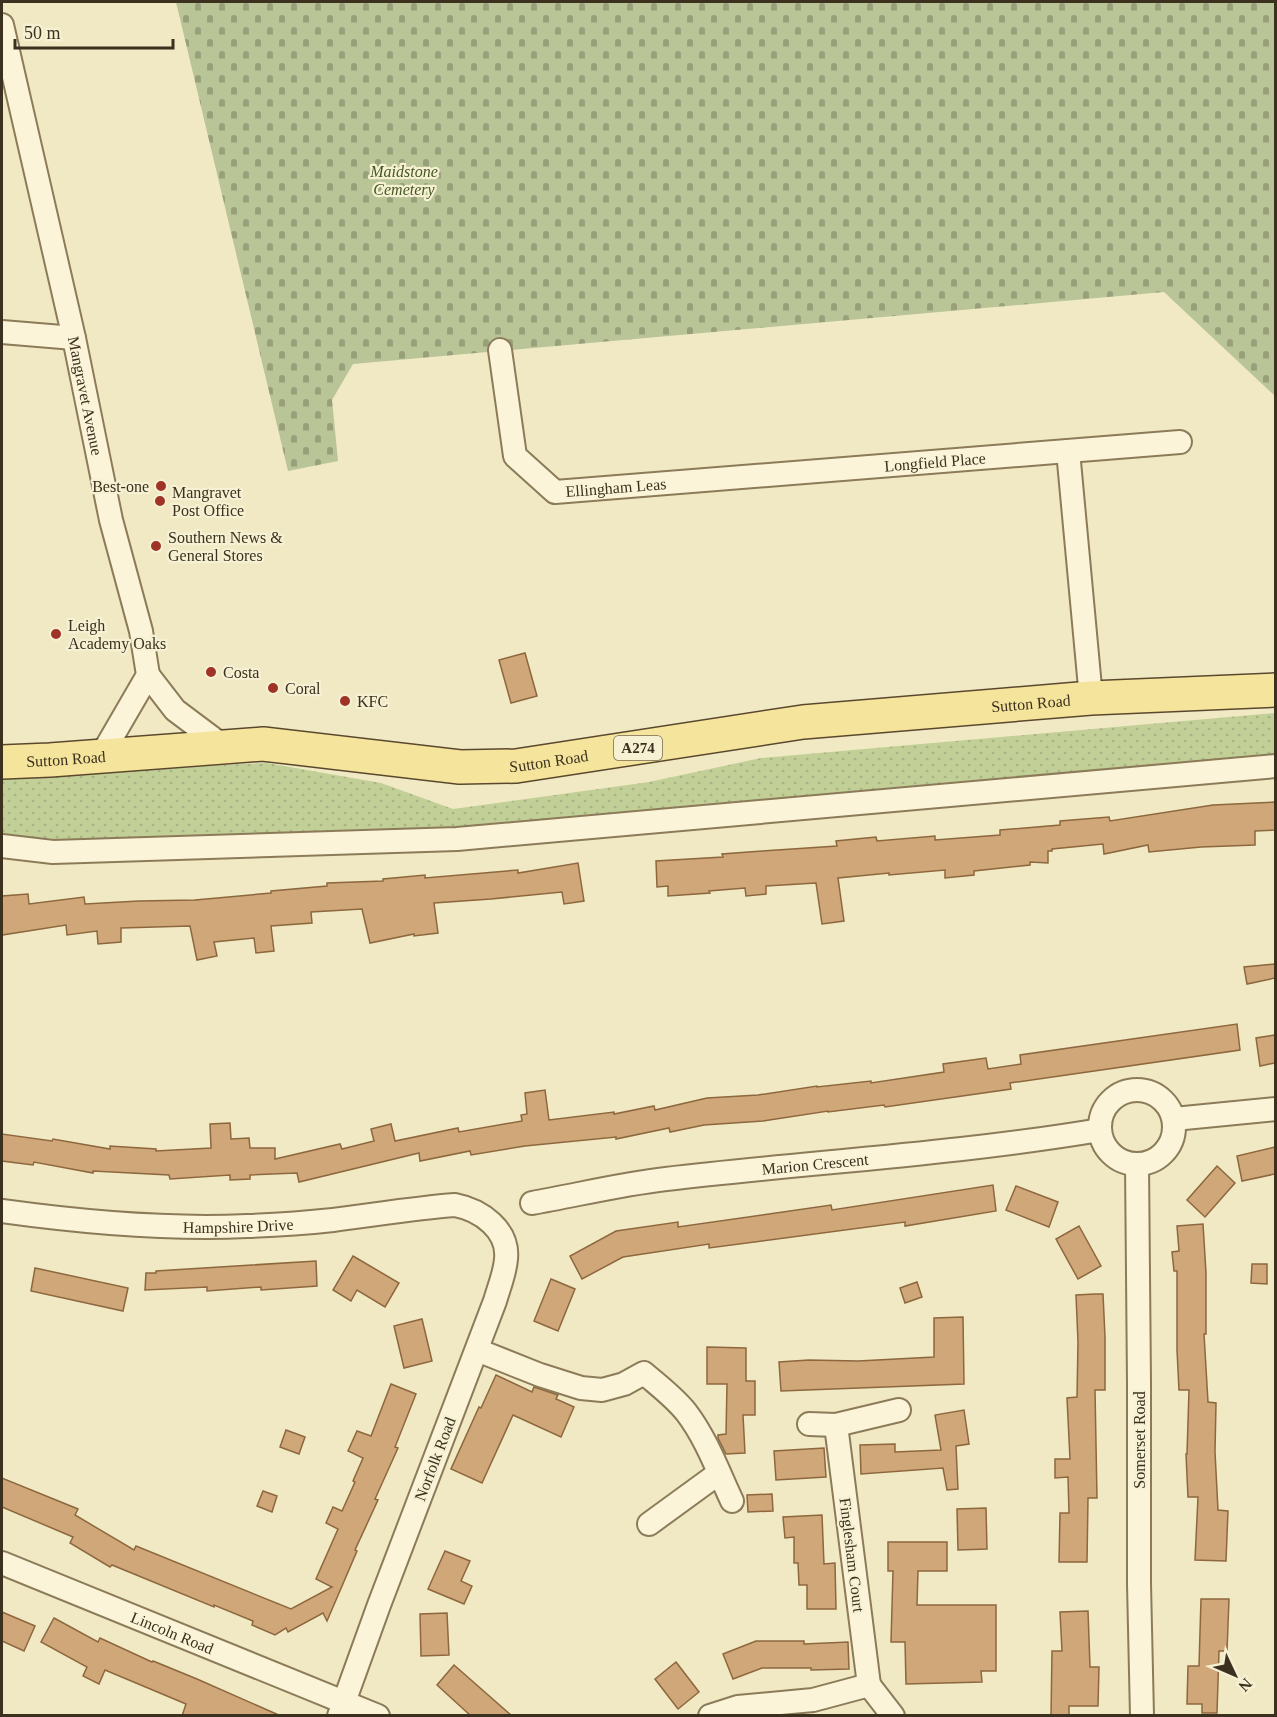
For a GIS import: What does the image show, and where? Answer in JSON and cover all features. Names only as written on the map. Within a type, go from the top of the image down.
[{"type":"main road","name":"Sutton Road","points":[[2,762],[263,744],[460,767],[516,766],[803,722],[1091,698],[1275,690]]},
{"type":"street","name":"Mangravet Avenue","points":[[2,26],[74,338],[111,520],[141,632],[148,675]]},
{"type":"street","points":[[2,332],[74,338]]},
{"type":"street","name":"Ellingham Leas","points":[[500,350],[515,456],[555,492],[802,472]]},
{"type":"street","name":"Longfield Place","points":[[802,472],[1180,442]]},
{"type":"street","points":[[1068,451],[1091,698]]},
{"type":"street","points":[[100,756],[148,675],[175,710],[223,746]]},
{"type":"street","points":[[2,846],[53,852],[457,839],[1275,766]]},
{"type":"street","points":[[1135,1089],[1158,1095],[1167,1103],[1174,1119],[1173,1138],[1166,1150],[1147,1163],[1125,1162],[1114,1156],[1103,1142],[1100,1130],[1101,1118],[1109,1102],[1118,1095],[1135,1089]]},
{"type":"street","points":[[1174,1119],[1275,1109]]},
{"type":"street","name":"Marion Crescent","points":[[532,1203],[664,1179],[939,1151],[1100,1130]]},
{"type":"street","name":"Somerset Road","points":[[1137,1164],[1139,1584],[1142,1716]]},
{"type":"street","name":"Hampshire Drive","points":[[2,1211],[52,1218],[146,1225],[244,1226],[330,1220],[455,1205],[474,1210]]},
{"type":"street","name":"Norfolk Road","points":[[342,1709],[379,1605],[495,1301],[506,1258],[506,1247],[498,1230],[474,1210]]},
{"type":"street","points":[[477,1350],[540,1375],[581,1388],[602,1390],[624,1384],[644,1373],[674,1399],[687,1414],[699,1432],[732,1501]]},
{"type":"street","points":[[809,1424],[836,1425],[899,1410]]},
{"type":"street","name":"Finglesham Court","points":[[836,1425],[868,1685]]},
{"type":"street","points":[[649,1524],[719,1473]]},
{"type":"street","name":"Lincoln Road","points":[[2,1563],[342,1709],[378,1716]]},
{"type":"street","points":[[710,1716],[738,1707],[813,1700],[868,1685],[893,1716]]},
{"type":"green space","name":"Maidstone Cemetery","points":[[176,2],[1275,2],[1275,396],[1164,292],[353,364],[332,400],[338,461],[288,471]]},
{"type":"green space","points":[[1275,713],[1275,759],[450,832],[95,843],[2,834],[2,777],[93,770],[267,763],[381,783],[453,809],[649,782],[761,758]]},
{"type":"building","points":[[525,653],[537,696],[511,703],[499,660]]},
{"type":"building","points":[[1275,802],[1275,830],[1255,831],[1255,845],[1149,852],[1148,845],[1104,854],[1103,844],[1052,849],[1048,851],[1048,863],[1030,862],[1030,865],[974,871],[974,875],[945,878],[945,870],[838,878],[844,921],[822,924],[816,883],[766,886],[766,894],[746,896],[745,888],[668,896],[668,886],[657,887],[656,861],[837,846],[836,841],[876,837],[877,841],[935,836],[935,840],[1000,835],[1000,830],[1060,825],[1060,821],[1109,817],[1110,821],[1213,805]]},
{"type":"building","points":[[578,863],[584,901],[564,904],[562,892],[434,903],[438,933],[414,936],[414,934],[370,943],[362,909],[311,912],[312,923],[271,926],[274,951],[256,953],[254,938],[214,942],[217,956],[197,960],[190,926],[121,928],[121,942],[98,944],[97,931],[67,935],[66,925],[2,935],[2,896],[28,894],[29,904],[84,897],[85,904],[195,900],[327,886],[327,883],[383,881],[383,879],[425,875],[425,878],[518,870],[518,873]]},
{"type":"building","points":[[1275,964],[1275,978],[1247,984],[1244,967]]},
{"type":"building","points":[[1237,1024],[1240,1050],[1010,1083],[1011,1089],[885,1107],[884,1105],[763,1121],[704,1125],[670,1132],[669,1128],[616,1139],[616,1137],[525,1146],[471,1155],[470,1151],[420,1161],[419,1153],[299,1182],[297,1173],[250,1175],[250,1179],[230,1180],[230,1175],[170,1179],[169,1175],[93,1171],[93,1173],[34,1162],[33,1165],[2,1161],[2,1134],[52,1141],[53,1139],[110,1149],[110,1146],[156,1149],[156,1151],[211,1148],[210,1124],[230,1123],[231,1139],[249,1138],[250,1148],[275,1148],[275,1159],[340,1144],[342,1149],[374,1141],[371,1129],[391,1124],[395,1141],[458,1128],[459,1132],[522,1121],[521,1115],[527,1114],[525,1093],[545,1090],[549,1120],[614,1112],[614,1114],[654,1106],[655,1110],[707,1098],[758,1095],[871,1081],[871,1083],[944,1072],[943,1064],[986,1058],[988,1069],[1021,1064],[1020,1055]]},
{"type":"building","points":[[1275,1035],[1275,1063],[1260,1066],[1256,1038]]},
{"type":"building","points":[[1275,1147],[1275,1174],[1242,1181],[1237,1156]]},
{"type":"building","points":[[1217,1166],[1235,1183],[1205,1217],[1187,1200]]},
{"type":"building","points":[[993,1185],[996,1211],[905,1226],[905,1222],[709,1248],[709,1244],[623,1257],[582,1279],[570,1256],[616,1231],[678,1222],[678,1227],[831,1205],[832,1210]]},
{"type":"building","points":[[1016,1186],[1058,1202],[1049,1227],[1006,1210]]},
{"type":"building","points":[[1203,1224],[1206,1273],[1206,1334],[1204,1334],[1208,1402],[1216,1403],[1215,1452],[1218,1510],[1228,1511],[1226,1561],[1195,1560],[1198,1497],[1188,1497],[1186,1454],[1189,1390],[1179,1390],[1177,1271],[1174,1271],[1172,1252],[1179,1251],[1177,1226]]},
{"type":"building","points":[[1079,1226],[1101,1266],[1078,1279],[1056,1239]]},
{"type":"building","points":[[353,1256],[399,1283],[385,1307],[357,1290],[351,1301],[333,1290]]},
{"type":"building","points":[[316,1261],[317,1286],[261,1290],[261,1287],[207,1291],[207,1287],[145,1290],[146,1273],[156,1273],[156,1271]]},
{"type":"building","points":[[1252,1264],[1267,1264],[1267,1284],[1251,1283]]},
{"type":"building","points":[[35,1268],[128,1288],[123,1311],[31,1291]]},
{"type":"building","points":[[551,1279],[575,1289],[558,1331],[534,1321]]},
{"type":"building","points":[[917,1282],[922,1297],[905,1303],[900,1288]]},
{"type":"building","points":[[1103,1294],[1105,1390],[1095,1390],[1097,1498],[1088,1498],[1087,1562],[1059,1562],[1060,1513],[1069,1513],[1068,1477],[1055,1478],[1055,1459],[1070,1459],[1067,1398],[1077,1397],[1076,1295]]},
{"type":"building","points":[[963,1317],[964,1384],[781,1391],[779,1362],[934,1357],[934,1318]]},
{"type":"building","points":[[422,1319],[432,1361],[404,1368],[394,1326]]},
{"type":"building","points":[[707,1347],[746,1348],[746,1381],[755,1381],[755,1415],[743,1415],[745,1453],[726,1454],[718,1438],[718,1435],[726,1434],[727,1384],[707,1384]]},
{"type":"building","points":[[496,1375],[532,1392],[534,1387],[558,1395],[556,1399],[574,1407],[561,1437],[513,1415],[482,1483],[451,1469]]},
{"type":"building","points":[[391,1384],[416,1394],[395,1447],[398,1448],[375,1499],[378,1500],[327,1621],[323,1613],[288,1632],[286,1628],[275,1635],[252,1625],[253,1621],[112,1565],[110,1567],[70,1543],[73,1537],[2,1507],[2,1478],[78,1509],[75,1515],[134,1550],[136,1546],[291,1609],[332,1587],[316,1579],[338,1529],[326,1523],[333,1507],[342,1511],[355,1482],[353,1481],[363,1458],[348,1451],[357,1431],[371,1436]]},
{"type":"building","points":[[964,1410],[969,1444],[956,1446],[958,1489],[947,1490],[943,1468],[861,1474],[860,1445],[895,1444],[895,1452],[941,1450],[935,1415]]},
{"type":"building","points":[[286,1430],[305,1437],[299,1454],[280,1447]]},
{"type":"building","points":[[824,1448],[826,1477],[776,1480],[774,1451]]},
{"type":"building","points":[[263,1491],[277,1496],[272,1512],[257,1506]]},
{"type":"building","points":[[772,1494],[773,1511],[748,1512],[747,1495]]},
{"type":"building","points":[[986,1508],[987,1549],[958,1550],[957,1509]]},
{"type":"building","points":[[822,1515],[824,1564],[835,1563],[836,1609],[807,1609],[807,1585],[799,1585],[798,1563],[794,1563],[794,1537],[785,1538],[783,1517]]},
{"type":"building","points":[[888,1542],[947,1542],[947,1571],[918,1571],[917,1605],[996,1605],[996,1671],[981,1671],[982,1682],[906,1684],[905,1642],[891,1642],[893,1571],[888,1571]]},
{"type":"building","points":[[445,1551],[470,1561],[461,1581],[472,1586],[464,1604],[428,1589]]},
{"type":"building","points":[[1201,1599],[1229,1599],[1227,1651],[1219,1651],[1217,1713],[1202,1713],[1202,1704],[1187,1704],[1188,1666],[1199,1666]]},
{"type":"building","points":[[1088,1611],[1090,1667],[1099,1667],[1098,1706],[1069,1706],[1069,1716],[1051,1716],[1052,1651],[1062,1651],[1060,1612]]},
{"type":"building","points":[[2,1612],[35,1626],[24,1651],[2,1641]]},
{"type":"building","points":[[447,1613],[449,1655],[421,1656],[420,1614]]},
{"type":"building","points":[[54,1618],[98,1642],[100,1638],[281,1716],[182,1716],[186,1704],[105,1670],[99,1684],[83,1676],[87,1667],[41,1642]]},
{"type":"building","points":[[756,1641],[804,1641],[804,1644],[848,1642],[849,1669],[762,1668],[733,1679],[723,1654]]},
{"type":"building","points":[[676,1662],[699,1692],[678,1709],[655,1679]]},
{"type":"building","points":[[454,1665],[512,1716],[471,1716],[437,1685]]},
{"type":"place","name":"Best-one","points":[[161,486]]},
{"type":"place","name":"Mangravet Post Office","points":[[160,501]]},
{"type":"place","name":"Southern News & General Stores","points":[[156,546]]},
{"type":"place","name":"Leigh Academy Oaks","points":[[56,634]]},
{"type":"place","name":"Costa","points":[[211,672]]},
{"type":"place","name":"Coral","points":[[273,688]]},
{"type":"place","name":"KFC","points":[[345,701]]}]
